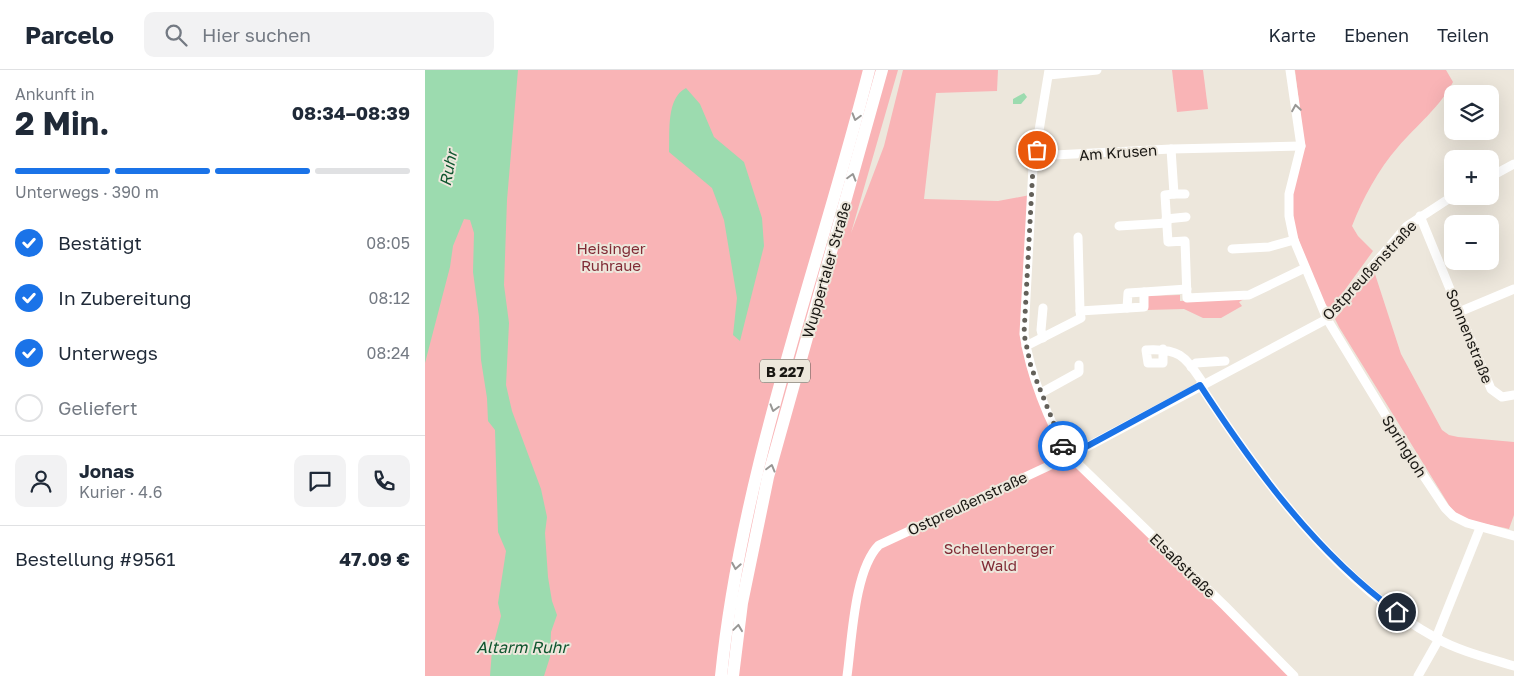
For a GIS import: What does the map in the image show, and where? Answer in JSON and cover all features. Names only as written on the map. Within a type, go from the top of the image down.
[{"type":"main road","name":"Wuppertaler Straße","points":[[721,676],[728,608],[755,482],[869,70]]},
{"type":"main road","name":"Wuppertaler Straße","points":[[733,676],[742,603],[760,512],[882,70]]},
{"type":"street","points":[[1049,73],[1097,70]]},
{"type":"street","name":"Springloh","points":[[1290,70],[1301,146],[1289,204],[1294,240],[1327,319],[1440,501],[1459,520],[1480,528],[1514,536]]},
{"type":"street","name":"Elsaßstraße","points":[[1049,73],[1033,167],[1030,257],[1025,312],[1026,346],[1041,392],[1061,443],[1069,456],[1207,588],[1294,676]]},
{"type":"street","name":"Am Krusen","points":[[1035,156],[1171,149],[1301,146]]},
{"type":"street","name":"Am Krusen","points":[[1171,149],[1174,194]]},
{"type":"street","points":[[1499,172],[1514,164]]},
{"type":"street","points":[[1185,194],[1165,195],[1168,242],[1185,241],[1187,298],[1249,295],[1305,268]]},
{"type":"street","name":"Ostpreußenstraße","points":[[847,676],[862,576],[869,557],[879,545],[1069,456],[1327,319],[1403,231],[1420,216],[1444,201]]},
{"type":"street","name":"Sonnenstraße","points":[[1420,216],[1491,388],[1502,397],[1514,395]]},
{"type":"street","points":[[1119,226],[1187,217]]},
{"type":"street","points":[[1026,346],[1081,318],[1078,237]]},
{"type":"street","points":[[1232,249],[1269,247],[1294,240]]},
{"type":"street","points":[[1127,308],[1127,293],[1187,289]]},
{"type":"street","points":[[1459,312],[1514,289]]},
{"type":"street","points":[[1080,311],[1145,307],[1144,292]]},
{"type":"street","points":[[1043,308],[1041,330],[1043,338]]},
{"type":"street","points":[[1163,349],[1184,357],[1249,456],[1317,538],[1373,594],[1438,639],[1483,657],[1514,666]]},
{"type":"street","points":[[1191,367],[1196,363],[1225,361]]},
{"type":"street","points":[[1041,392],[1079,372],[1079,365]]},
{"type":"street","points":[[1418,676],[1438,639],[1480,528]]},
{"type":"green space","points":[[425,70],[898,70],[851,233],[884,146],[903,70],[998,70],[997,91],[936,93],[924,199],[998,201],[1030,195],[1023,333],[1061,444],[1292,676],[425,676]]},
{"type":"green space","points":[[1172,70],[1203,70],[1208,109],[1177,112]]},
{"type":"green space","points":[[1295,70],[1446,70],[1453,82],[1451,85],[1444,85],[1444,96],[1391,156],[1372,185],[1352,226],[1358,236],[1373,251],[1334,305],[1328,307],[1323,302],[1294,227],[1292,195],[1303,135]]},
{"type":"green space","points":[[1374,271],[1401,354],[1442,430],[1449,435],[1458,437],[1514,442],[1514,515],[1509,529],[1465,518],[1452,510],[1339,327],[1335,319]]},
{"type":"green space","points":[[1180,295],[1180,301],[1244,299],[1239,302],[1242,306],[1221,318],[1203,318],[1184,309],[1147,310],[1146,296]]},
{"type":"water","points":[[425,70],[518,70],[507,200],[504,285],[509,323],[506,385],[512,411],[541,489],[547,517],[545,533],[548,577],[552,601],[557,615],[551,632],[550,657],[544,676],[490,676],[492,650],[501,616],[498,603],[506,551],[498,532],[495,430],[488,421],[473,272],[474,233],[470,220],[464,219],[453,246],[450,267],[425,363]]},
{"type":"water","points":[[686,88],[700,104],[714,137],[744,162],[762,218],[764,246],[740,341],[733,335],[737,298],[724,220],[712,188],[669,152],[672,107],[675,99]]},
{"type":"water","points":[[1024,93],[1027,97],[1021,104],[1013,104],[1013,99]]},
{"type":"way so far","points":[[1037,150],[1033,162],[1030,257],[1024,334],[1031,367],[1063,446]]},
{"type":"route","points":[[1063,446],[1069,456],[1200,385],[1230,431],[1285,502],[1357,580],[1397,612]]},
{"type":"water label","name":"Ruhr","points":[[448,168]]},
{"type":"water label","name":"Altarm Ruhr","points":[[522,647]]},
{"type":"park label","name":"Heisinger Ruhraue","points":[[611,256]]},
{"type":"park label","name":"Schellenberger Wald","points":[[999,556]]}]
